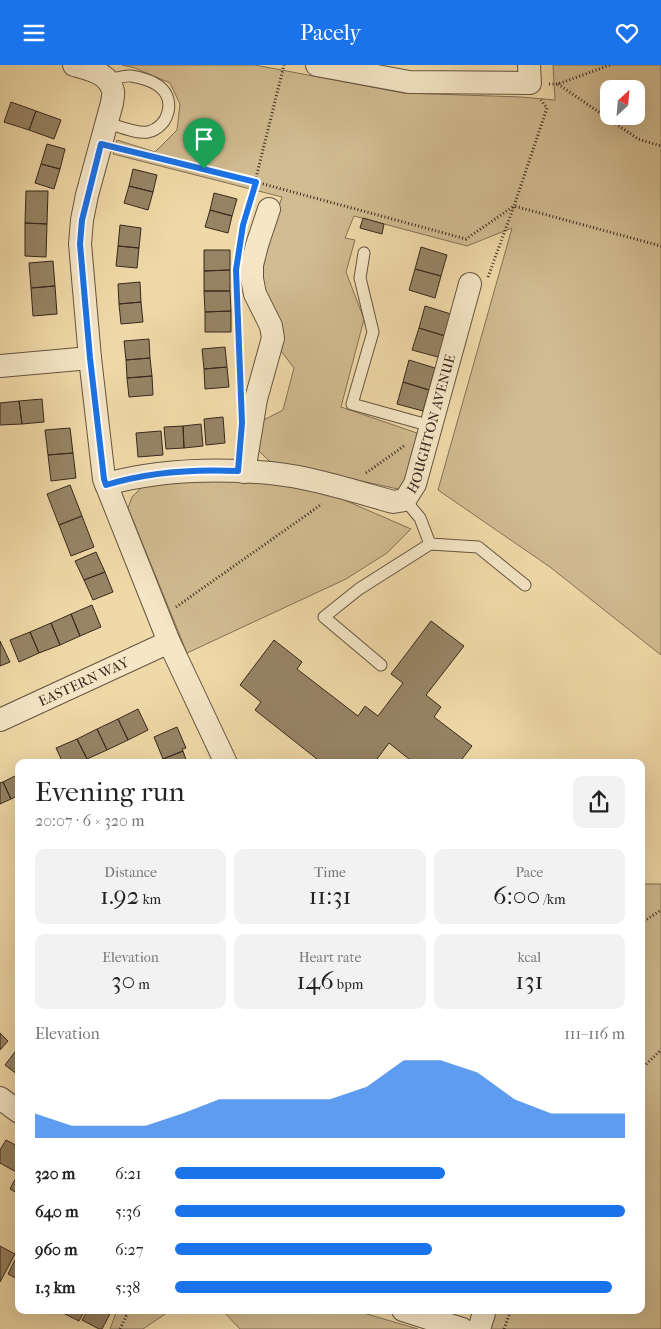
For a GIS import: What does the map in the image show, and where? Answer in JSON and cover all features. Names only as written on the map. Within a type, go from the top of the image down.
[{"type":"street","points":[[74,65],[91,69],[100,74],[108,80],[113,91],[112,103],[82,220],[80,244],[90,358],[104,479],[168,643],[224,759]]},
{"type":"street","points":[[317,65],[409,82],[529,74]]},
{"type":"street","points":[[244,471],[256,399],[273,339],[271,325],[255,294],[252,279],[260,204]]},
{"type":"street","name":"HOUGHTON AVENUE","points":[[106,485],[123,479],[167,473],[220,470],[244,471],[271,473],[312,480],[393,501],[406,499],[415,484],[431,426],[479,281]]},
{"type":"street","points":[[0,366],[90,358]]},
{"type":"street","name":"EASTERN WAY","points":[[0,720],[168,643]]},
{"type":"street","points":[[0,1098],[15,1109]]},
{"type":"street","points":[[415,1314],[462,1329]]},
{"type":"street","points":[[479,1329],[484,1314]]},
{"type":"lane","points":[[107,123],[140,132],[148,132],[162,125],[169,109],[169,101],[166,94],[151,81],[129,76],[108,80]]},
{"type":"lane","points":[[364,253],[360,278],[373,332],[352,404],[431,426]]},
{"type":"lane","points":[[406,499],[420,518],[430,544]]},
{"type":"lane","points":[[381,665],[324,617],[359,589],[430,544],[478,547],[525,585]]},
{"type":"path","points":[[260,204],[256,182],[284,65]]},
{"type":"path","points":[[558,84],[610,65]]},
{"type":"path","points":[[529,74],[558,84],[638,139],[661,145]]},
{"type":"path","points":[[479,281],[514,206],[547,108],[529,74]]},
{"type":"path","points":[[101,144],[256,182],[466,239],[514,206],[661,246]]},
{"type":"path","points":[[238,299],[240,375]]},
{"type":"path","points":[[645,920],[661,910]]},
{"type":"path","points":[[645,1065],[661,1050]]},
{"type":"path","points":[[120,1329],[127,1314]]},
{"type":"path","points":[[504,1329],[510,1314]]},
{"type":"shaded area","points":[[122,65],[255,65],[403,93],[555,100],[553,65],[661,65],[661,655],[550,567],[438,490],[512,228],[467,246],[354,216],[345,238],[355,240],[346,272],[364,319],[341,407],[417,433],[407,481],[398,489],[269,461],[257,449],[262,421],[283,410],[294,368],[281,351],[262,295],[260,262],[282,197],[113,154],[117,140],[155,152],[177,130],[180,104],[170,83],[135,68]]},
{"type":"shaded area","points":[[198,480],[264,480],[326,492],[411,529],[387,553],[346,579],[187,653],[128,508],[132,497],[143,486]]},
{"type":"shaded area","points":[[645,884],[661,884],[661,1329],[487,1329],[492,1314],[645,1314]]},
{"type":"shaded area","points":[[116,1314],[165,1314],[143,1329],[110,1329]]},
{"type":"shaded area","points":[[226,1314],[367,1314],[418,1329],[240,1329]]},
{"type":"building","points":[[11,102],[36,111],[29,130],[4,122]]},
{"type":"building","points":[[36,111],[61,120],[54,139],[29,130]]},
{"type":"building","points":[[47,144],[65,149],[60,169],[41,164]]},
{"type":"building","points":[[41,164],[60,169],[54,189],[35,183]]},
{"type":"building","points":[[133,169],[157,175],[153,192],[129,186]]},
{"type":"building","points":[[129,186],[153,192],[148,210],[124,203]]},
{"type":"building","points":[[26,191],[48,191],[47,224],[25,223]]},
{"type":"building","points":[[214,193],[237,199],[232,216],[210,210]]},
{"type":"building","points":[[210,210],[232,216],[228,233],[205,227]]},
{"type":"building","points":[[363,218],[384,224],[382,234],[360,228]]},
{"type":"building","points":[[25,223],[47,224],[46,257],[25,256]]},
{"type":"building","points":[[120,225],[141,228],[139,248],[118,246]]},
{"type":"building","points":[[118,246],[139,248],[137,268],[116,266]]},
{"type":"building","points":[[421,247],[447,255],[441,276],[415,269]]},
{"type":"building","points":[[204,250],[230,250],[230,270],[204,271]]},
{"type":"building","points":[[53,261],[55,286],[31,288],[29,263]]},
{"type":"building","points":[[415,269],[441,276],[435,298],[409,290]]},
{"type":"building","points":[[230,270],[230,291],[204,291],[204,271]]},
{"type":"building","points":[[140,282],[141,302],[119,304],[118,284]]},
{"type":"building","points":[[55,286],[57,314],[33,316],[31,288]]},
{"type":"building","points":[[204,291],[230,291],[231,311],[205,312]]},
{"type":"building","points":[[141,302],[143,322],[121,324],[119,304]]},
{"type":"building","points":[[425,306],[451,314],[445,336],[419,328]]},
{"type":"building","points":[[231,311],[231,332],[205,332],[205,312]]},
{"type":"building","points":[[419,328],[445,336],[438,357],[412,350]]},
{"type":"building","points":[[149,339],[150,358],[126,360],[124,341]]},
{"type":"building","points":[[225,347],[227,367],[204,369],[202,349]]},
{"type":"building","points":[[150,358],[152,376],[127,378],[126,360]]},
{"type":"building","points":[[409,360],[435,368],[429,390],[403,382]]},
{"type":"building","points":[[227,367],[229,387],[205,389],[204,369]]},
{"type":"building","points":[[152,376],[153,395],[129,397],[127,378]]},
{"type":"building","points":[[403,382],[429,390],[423,411],[397,404]]},
{"type":"building","points":[[42,399],[44,422],[22,424],[19,401]]},
{"type":"building","points":[[19,401],[22,424],[0,425],[0,403]]},
{"type":"building","points":[[223,417],[225,443],[206,445],[204,419]]},
{"type":"building","points":[[201,424],[203,446],[184,448],[183,426]]},
{"type":"building","points":[[183,426],[184,448],[166,449],[164,427]]},
{"type":"building","points":[[70,428],[73,453],[48,455],[45,430]]},
{"type":"building","points":[[161,431],[163,455],[138,457],[136,433]]},
{"type":"building","points":[[73,453],[76,478],[51,481],[48,455]]},
{"type":"building","points":[[70,485],[82,516],[59,525],[47,494]]},
{"type":"building","points":[[82,516],[94,547],[71,556],[59,525]]},
{"type":"building","points":[[96,552],[105,572],[84,580],[75,561]]},
{"type":"building","points":[[105,572],[113,592],[93,600],[84,580]]},
{"type":"building","points":[[92,605],[101,627],[80,636],[71,614]]},
{"type":"building","points":[[71,614],[80,636],[60,645],[51,623]]},
{"type":"building","points":[[431,621],[464,646],[426,695],[441,707],[434,717],[472,746],[462,759],[409,759],[389,743],[377,759],[317,759],[255,710],[261,702],[240,685],[274,640],[302,662],[297,669],[358,716],[365,706],[378,716],[403,683],[391,674]]},
{"type":"building","points":[[51,623],[60,645],[39,653],[30,632]]},
{"type":"building","points":[[30,632],[39,653],[19,662],[10,640]]},
{"type":"building","points":[[0,641],[10,662],[0,666]]},
{"type":"building","points":[[138,709],[148,730],[128,740],[118,719]]},
{"type":"building","points":[[118,719],[128,740],[107,750],[97,729]]},
{"type":"building","points":[[177,727],[186,748],[163,759],[154,737]]},
{"type":"building","points":[[97,729],[107,750],[87,759],[77,739]]},
{"type":"building","points":[[77,739],[87,759],[61,759],[56,748]]},
{"type":"building","points":[[183,751],[186,759],[163,759]]},
{"type":"building","points":[[15,776],[15,797],[11,799],[3,782]]},
{"type":"building","points":[[3,782],[11,799],[0,804],[0,783]]},
{"type":"building","points":[[0,1033],[8,1041],[0,1050]]},
{"type":"building","points":[[15,1052],[15,1073],[5,1065]]},
{"type":"building","points":[[6,1140],[15,1145],[15,1171],[0,1163],[0,1150]]},
{"type":"building","points":[[15,1180],[15,1192],[10,1189]]},
{"type":"building","points":[[0,1246],[15,1254],[0,1282]]},
{"type":"building","points":[[15,1260],[15,1278],[8,1274]]},
{"type":"building","points":[[65,1314],[83,1314],[79,1321]]},
{"type":"building","points":[[86,1314],[110,1314],[102,1329],[82,1320]]},
{"type":"route","points":[[101,144],[204,169],[256,182],[243,225],[236,270],[242,423],[238,471],[220,470],[167,473],[123,479],[106,485],[90,358],[80,244],[87,195],[101,144]]}]
